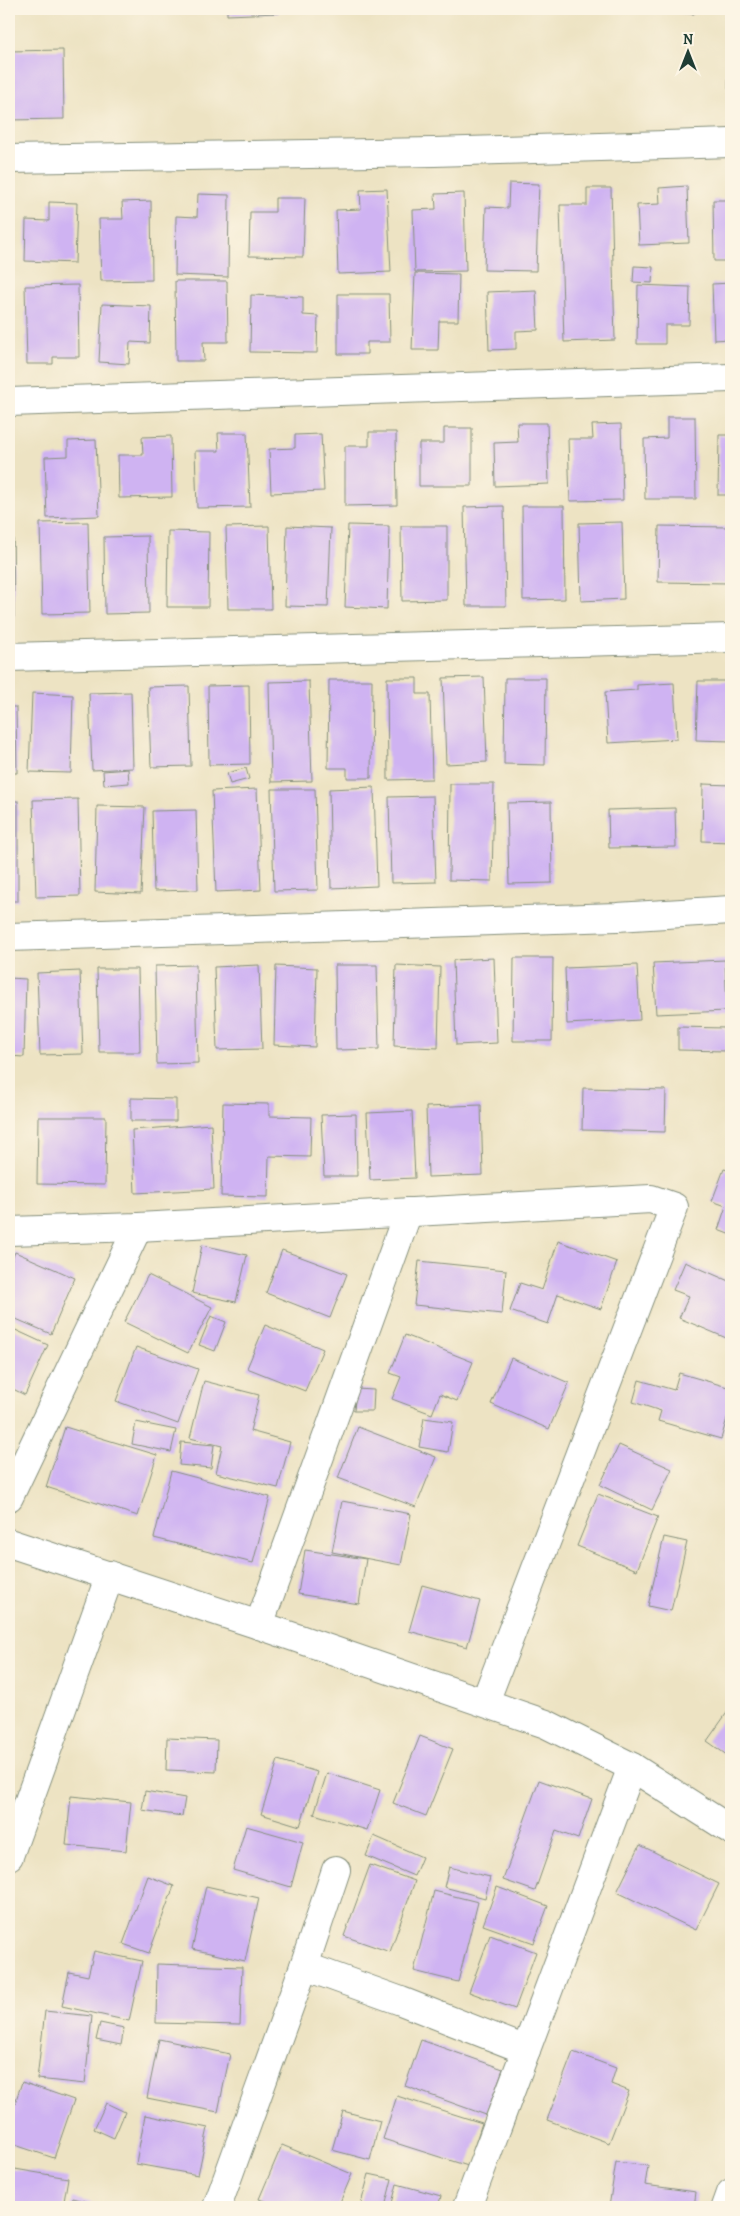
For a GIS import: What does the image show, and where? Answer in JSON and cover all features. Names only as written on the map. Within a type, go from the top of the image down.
[{"type":"street","points":[[9,159],[434,152],[731,144]]},
{"type":"street","points":[[9,402],[731,378]]},
{"type":"street","points":[[9,657],[731,638]]},
{"type":"street","points":[[9,937],[617,917],[731,910]]},
{"type":"street","points":[[9,1231],[138,1227],[651,1199],[674,1207],[485,1702]]},
{"type":"street","points":[[259,1625],[408,1212]]},
{"type":"street","points":[[9,1497],[138,1227]]},
{"type":"street","points":[[9,1543],[259,1625],[546,1724],[632,1766],[731,1830]]},
{"type":"street","points":[[9,1856],[14,1824],[110,1575]]},
{"type":"street","points":[[467,2207],[632,1766]]},
{"type":"street","points":[[217,2207],[304,1966],[336,1870]]},
{"type":"street","points":[[304,1966],[401,2001],[526,2050]]},
{"type":"street","points":[[726,2207],[731,2193]]},
{"type":"building","points":[[227,9],[279,9],[279,13],[227,15]]},
{"type":"building","points":[[645,9],[695,9],[694,14],[644,11]]},
{"type":"building","points":[[729,27],[731,27],[731,89],[728,89]]},
{"type":"building","points":[[63,50],[64,119],[9,120],[9,51]]},
{"type":"building","points":[[509,183],[539,184],[536,271],[484,270],[486,207],[508,208]]},
{"type":"building","points":[[687,186],[689,243],[639,245],[637,205],[660,204],[659,188]]},
{"type":"building","points":[[587,188],[611,188],[615,340],[564,342],[560,205],[587,205]]},
{"type":"building","points":[[387,189],[391,272],[338,274],[336,210],[361,209],[360,190]]},
{"type":"building","points":[[464,193],[466,271],[415,272],[413,210],[436,209],[435,194]]},
{"type":"building","points":[[198,194],[229,195],[228,277],[175,275],[176,216],[197,217]]},
{"type":"building","points":[[275,198],[305,198],[303,257],[249,256],[250,212],[275,212]]},
{"type":"building","points":[[713,200],[731,200],[731,261],[714,261]]},
{"type":"building","points":[[151,201],[152,280],[101,281],[99,219],[123,219],[122,202]]},
{"type":"building","points":[[49,202],[77,203],[75,263],[25,261],[26,220],[49,221]]},
{"type":"building","points":[[634,266],[653,267],[652,283],[633,282]]},
{"type":"building","points":[[415,273],[459,274],[458,321],[439,321],[438,350],[412,350]]},
{"type":"building","points":[[175,281],[227,281],[228,342],[203,342],[204,361],[176,361]]},
{"type":"building","points":[[731,283],[731,339],[714,340],[712,284]]},
{"type":"building","points":[[78,285],[79,357],[53,357],[53,364],[27,364],[25,286]]},
{"type":"building","points":[[638,285],[690,287],[689,325],[665,325],[665,344],[637,344]]},
{"type":"building","points":[[536,290],[538,330],[516,331],[516,349],[489,350],[487,292]]},
{"type":"building","points":[[338,294],[389,294],[390,342],[367,342],[367,354],[338,354]]},
{"type":"building","points":[[251,295],[303,297],[303,315],[318,316],[317,353],[250,352]]},
{"type":"building","points":[[102,304],[151,306],[150,343],[130,342],[129,364],[99,362]]},
{"type":"building","points":[[667,417],[695,417],[696,499],[645,499],[644,439],[667,438]]},
{"type":"building","points":[[517,423],[547,423],[549,484],[495,486],[494,443],[518,442]]},
{"type":"building","points":[[621,424],[623,500],[570,501],[568,439],[593,439],[592,425]]},
{"type":"building","points":[[444,428],[472,428],[472,486],[419,486],[419,443],[444,443]]},
{"type":"building","points":[[369,432],[396,432],[397,505],[345,506],[345,446],[369,446]]},
{"type":"building","points":[[218,433],[247,433],[250,507],[197,508],[195,451],[219,451]]},
{"type":"building","points":[[321,434],[324,491],[271,493],[269,449],[295,448],[295,435]]},
{"type":"building","points":[[719,435],[731,435],[731,495],[718,495]]},
{"type":"building","points":[[171,436],[172,497],[119,498],[118,455],[143,455],[142,437]]},
{"type":"building","points":[[96,440],[99,516],[47,518],[45,457],[68,456],[68,441]]},
{"type":"building","points":[[10,465],[12,519],[9,519]]},
{"type":"building","points":[[504,506],[506,606],[466,606],[464,507]]},
{"type":"building","points":[[522,506],[564,506],[565,599],[523,600]]},
{"type":"building","points":[[88,522],[90,613],[42,614],[40,523]]},
{"type":"building","points":[[622,522],[624,599],[581,601],[579,523]]},
{"type":"building","points":[[9,523],[13,523],[14,617],[9,617]]},
{"type":"building","points":[[348,525],[389,526],[387,609],[345,607]]},
{"type":"building","points":[[269,526],[271,609],[228,609],[226,527]]},
{"type":"building","points":[[287,526],[331,528],[328,607],[285,606]]},
{"type":"building","points":[[401,526],[447,526],[447,600],[402,601]]},
{"type":"building","points":[[659,526],[730,527],[729,583],[658,582]]},
{"type":"building","points":[[168,531],[209,532],[208,607],[167,607]]},
{"type":"building","points":[[148,536],[149,613],[105,614],[104,537]]},
{"type":"building","points":[[484,677],[487,762],[446,764],[443,678]]},
{"type":"building","points":[[387,678],[417,678],[417,694],[430,694],[432,779],[388,780]]},
{"type":"building","points":[[505,678],[546,678],[545,765],[504,764]]},
{"type":"building","points":[[329,680],[372,680],[371,778],[347,778],[347,768],[328,768]]},
{"type":"building","points":[[309,681],[312,781],[271,782],[269,682]]},
{"type":"building","points":[[698,681],[731,681],[731,741],[696,740]]},
{"type":"building","points":[[674,683],[677,739],[608,743],[605,692],[637,690],[637,685]]},
{"type":"building","points":[[249,685],[250,764],[209,765],[208,686]]},
{"type":"building","points":[[189,686],[191,766],[151,767],[148,687]]},
{"type":"building","points":[[131,692],[133,768],[92,770],[89,693]]},
{"type":"building","points":[[32,693],[73,695],[71,773],[29,772]]},
{"type":"building","points":[[9,707],[16,707],[17,773],[9,773]]},
{"type":"building","points":[[246,768],[249,779],[230,784],[227,773]]},
{"type":"building","points":[[128,769],[129,783],[104,785],[103,771]]},
{"type":"building","points":[[9,775],[12,775],[13,793],[9,793]]},
{"type":"building","points":[[450,784],[494,784],[492,881],[449,880]]},
{"type":"building","points":[[703,784],[731,785],[731,842],[702,841]]},
{"type":"building","points":[[374,787],[377,886],[331,888],[329,789]]},
{"type":"building","points":[[257,789],[261,890],[216,892],[212,791]]},
{"type":"building","points":[[271,789],[315,789],[318,890],[274,891]]},
{"type":"building","points":[[433,796],[436,882],[391,883],[389,797]]},
{"type":"building","points":[[78,799],[80,896],[36,897],[33,800]]},
{"type":"building","points":[[9,801],[18,801],[18,901],[9,901]]},
{"type":"building","points":[[551,802],[552,883],[509,884],[507,803]]},
{"type":"building","points":[[97,806],[145,807],[141,894],[95,892]]},
{"type":"building","points":[[675,808],[676,847],[609,848],[608,810]]},
{"type":"building","points":[[196,810],[198,890],[154,891],[152,811]]},
{"type":"building","points":[[494,958],[497,1043],[456,1045],[453,960]]},
{"type":"building","points":[[514,958],[553,958],[552,1041],[513,1041]]},
{"type":"building","points":[[725,960],[727,1011],[656,1014],[653,963]]},
{"type":"building","points":[[196,965],[198,1063],[157,1064],[155,966]]},
{"type":"building","points":[[259,965],[262,1049],[217,1050],[214,967]]},
{"type":"building","points":[[335,965],[377,965],[379,1049],[336,1050]]},
{"type":"building","points":[[396,965],[440,967],[438,1048],[394,1046]]},
{"type":"building","points":[[637,965],[640,1020],[567,1024],[565,968]]},
{"type":"building","points":[[276,966],[317,968],[315,1047],[274,1045]]},
{"type":"building","points":[[97,969],[138,969],[140,1052],[99,1052]]},
{"type":"building","points":[[80,971],[83,1054],[40,1055],[37,973]]},
{"type":"building","points":[[9,978],[26,979],[24,1057],[9,1056]]},
{"type":"building","points":[[678,1027],[726,1028],[726,1051],[678,1050]]},
{"type":"building","points":[[583,1088],[666,1090],[665,1132],[582,1130]]},
{"type":"building","points":[[131,1098],[176,1099],[176,1121],[131,1121]]},
{"type":"building","points":[[223,1103],[269,1104],[269,1116],[311,1117],[310,1157],[269,1156],[268,1197],[221,1196]]},
{"type":"building","points":[[481,1105],[483,1175],[428,1177],[426,1107]]},
{"type":"building","points":[[412,1111],[415,1178],[370,1180],[367,1113]]},
{"type":"building","points":[[356,1114],[357,1176],[324,1176],[321,1115]]},
{"type":"building","points":[[38,1117],[106,1117],[105,1185],[37,1184]]},
{"type":"building","points":[[211,1124],[214,1189],[135,1193],[132,1130]]},
{"type":"building","points":[[724,1169],[731,1171],[731,1235],[718,1230],[726,1206],[712,1201]]},
{"type":"building","points":[[558,1241],[617,1262],[601,1309],[558,1294],[548,1324],[510,1311],[520,1283],[542,1290]]},
{"type":"building","points":[[202,1245],[247,1255],[236,1302],[192,1293]]},
{"type":"building","points":[[282,1250],[347,1274],[330,1318],[266,1293]]},
{"type":"building","points":[[15,1252],[75,1278],[51,1334],[9,1316],[9,1267]]},
{"type":"building","points":[[419,1261],[506,1270],[502,1314],[414,1305]]},
{"type":"building","points":[[685,1262],[731,1282],[731,1340],[679,1318],[689,1296],[673,1290]]},
{"type":"building","points":[[148,1275],[212,1307],[188,1353],[124,1322]]},
{"type":"building","points":[[211,1316],[226,1322],[215,1351],[199,1345]]},
{"type":"building","points":[[265,1325],[323,1349],[305,1391],[247,1368]]},
{"type":"building","points":[[9,1327],[48,1345],[25,1395],[9,1387]]},
{"type":"building","points":[[405,1335],[473,1362],[457,1401],[440,1394],[432,1414],[392,1399],[401,1377],[390,1373]]},
{"type":"building","points":[[136,1347],[198,1369],[178,1424],[116,1401]]},
{"type":"building","points":[[511,1358],[569,1383],[549,1429],[491,1404]]},
{"type":"building","points":[[679,1373],[731,1388],[731,1405],[721,1439],[658,1421],[661,1411],[633,1402],[639,1380],[674,1390]]},
{"type":"building","points":[[204,1381],[259,1395],[250,1431],[290,1442],[278,1488],[216,1473],[222,1446],[190,1438]]},
{"type":"building","points":[[356,1389],[374,1390],[373,1411],[354,1411]]},
{"type":"building","points":[[424,1418],[453,1422],[448,1452],[419,1447]]},
{"type":"building","points":[[136,1422],[176,1430],[171,1452],[132,1444]]},
{"type":"building","points":[[65,1427],[157,1455],[138,1516],[46,1487]]},
{"type":"building","points":[[358,1427],[436,1457],[416,1507],[338,1478]]},
{"type":"building","points":[[181,1442],[214,1445],[211,1468],[179,1465]]},
{"type":"building","points":[[619,1445],[672,1469],[652,1510],[600,1485]]},
{"type":"building","points":[[171,1471],[270,1497],[253,1563],[154,1538]]},
{"type":"building","points":[[598,1494],[658,1517],[637,1570],[577,1546]]},
{"type":"building","points":[[342,1501],[411,1514],[401,1565],[332,1552]]},
{"type":"building","points":[[664,1537],[687,1542],[671,1611],[648,1606]]},
{"type":"building","points":[[305,1550],[366,1559],[359,1604],[298,1594]]},
{"type":"building","points":[[422,1585],[480,1601],[467,1647],[409,1631]]},
{"type":"building","points":[[731,1707],[731,1758],[707,1741]]},
{"type":"building","points":[[420,1736],[453,1749],[426,1816],[393,1803]]},
{"type":"building","points":[[167,1738],[217,1740],[216,1772],[166,1770]]},
{"type":"building","points":[[278,1760],[317,1772],[300,1826],[261,1814]]},
{"type":"building","points":[[327,1773],[380,1790],[367,1830],[314,1814]]},
{"type":"building","points":[[539,1780],[592,1799],[578,1839],[556,1831],[535,1891],[503,1880]]},
{"type":"building","points":[[145,1791],[185,1798],[182,1816],[142,1810]]},
{"type":"building","points":[[71,1796],[131,1802],[126,1851],[66,1845]]},
{"type":"building","points":[[246,1826],[303,1842],[291,1887],[233,1870]]},
{"type":"building","points":[[374,1836],[422,1857],[414,1876],[366,1856]]},
{"type":"building","points":[[640,1845],[719,1884],[696,1930],[617,1892]]},
{"type":"building","points":[[370,1865],[415,1881],[390,1952],[344,1936]]},
{"type":"building","points":[[449,1867],[490,1877],[485,1898],[444,1887]]},
{"type":"building","points":[[148,1876],[174,1886],[149,1953],[123,1944]]},
{"type":"building","points":[[206,1886],[259,1898],[245,1961],[192,1949]]},
{"type":"building","points":[[497,1887],[548,1906],[534,1943],[483,1925]]},
{"type":"building","points":[[434,1891],[478,1902],[458,1982],[414,1971]]},
{"type":"building","points":[[490,1935],[536,1952],[515,2009],[469,1992]]},
{"type":"building","points":[[94,1951],[142,1961],[129,2021],[62,2006],[69,1972],[88,1976]]},
{"type":"building","points":[[157,1964],[242,1967],[240,2025],[156,2023]]},
{"type":"building","points":[[45,2011],[92,2016],[85,2084],[37,2079]]},
{"type":"building","points":[[100,2023],[124,2028],[121,2045],[96,2040]]},
{"type":"building","points":[[159,2039],[230,2054],[218,2112],[147,2098]]},
{"type":"building","points":[[421,2040],[503,2069],[486,2115],[405,2086]]},
{"type":"building","points":[[573,2052],[616,2068],[611,2084],[629,2091],[609,2143],[547,2120]]},
{"type":"building","points":[[22,2082],[74,2100],[54,2158],[9,2143],[9,2121]]},
{"type":"building","points":[[397,2096],[482,2123],[468,2166],[383,2139]]},
{"type":"building","points":[[106,2103],[125,2112],[114,2138],[94,2129]]},
{"type":"building","points":[[343,2111],[380,2121],[370,2160],[332,2150]]},
{"type":"building","points":[[145,2115],[208,2128],[198,2175],[136,2164]]},
{"type":"building","points":[[282,2145],[352,2174],[338,2207],[280,2207],[259,2199]]},
{"type":"building","points":[[616,2162],[648,2166],[645,2185],[696,2192],[694,2207],[609,2207]]},
{"type":"building","points":[[9,2168],[68,2178],[63,2207],[9,2207]]},
{"type":"building","points":[[369,2174],[392,2179],[385,2207],[360,2207]]},
{"type":"building","points":[[397,2184],[441,2196],[438,2207],[391,2207]]},
{"type":"building","points":[[73,2198],[108,2207],[71,2207]]}]
